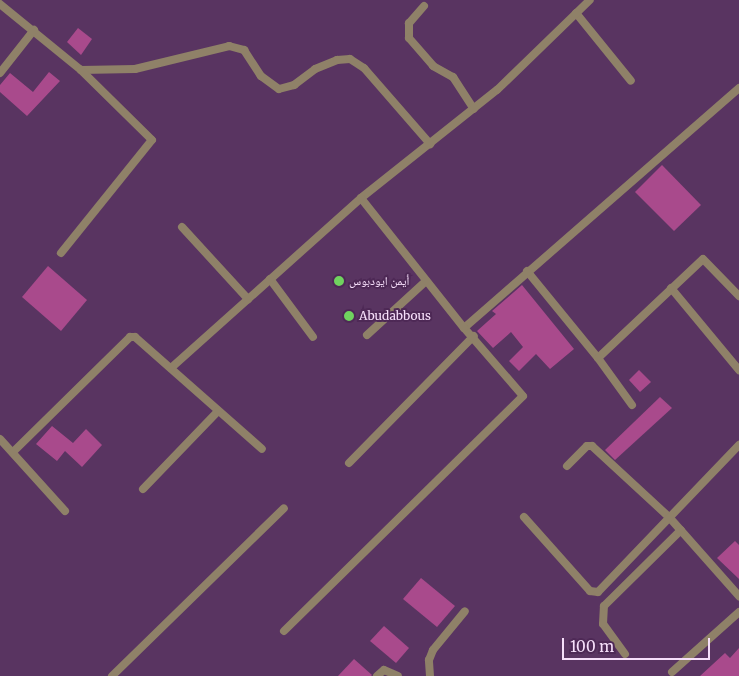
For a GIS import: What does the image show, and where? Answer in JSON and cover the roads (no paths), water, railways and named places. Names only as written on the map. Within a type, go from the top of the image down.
[{"type":"street","points":[[171,368],[361,198],[474,109],[590,0]]},
{"type":"street","points":[[0,4],[81,70],[152,140],[61,252]]},
{"type":"street","points":[[424,6],[410,23],[410,38],[433,66],[453,77],[474,109]]},
{"type":"street","points":[[576,13],[631,81]]},
{"type":"street","points":[[0,73],[34,30]]},
{"type":"street","points":[[81,70],[135,69],[229,46],[244,50],[260,76],[279,89],[294,85],[323,66],[350,59],[364,68],[430,144]]},
{"type":"street","points":[[464,328],[739,88]]},
{"type":"street","points":[[284,631],[522,400],[522,392],[474,336],[464,328],[361,198]]},
{"type":"street","points":[[182,227],[248,298]]},
{"type":"street","points":[[598,358],[703,259],[739,296]]},
{"type":"street","points":[[528,271],[598,358],[632,405]]},
{"type":"street","points":[[270,279],[313,337]]},
{"type":"street","points":[[367,335],[426,281]]},
{"type":"street","points":[[671,288],[739,370]]},
{"type":"street","points":[[349,463],[474,336]]},
{"type":"street","points":[[12,452],[130,337],[135,337],[262,449]]},
{"type":"street","points":[[144,489],[218,411]]},
{"type":"street","points":[[0,439],[65,511]]},
{"type":"street","points":[[524,517],[590,591],[598,592],[739,445]]},
{"type":"street","points":[[567,466],[587,446],[592,446],[669,517],[739,596]]},
{"type":"street","points":[[112,676],[284,508]]},
{"type":"street","points":[[625,654],[603,624],[604,606],[681,530]]},
{"type":"street","points":[[430,676],[429,660],[433,650],[465,611]]},
{"type":"street","points":[[672,672],[739,612]]},
{"type":"street","points":[[376,676],[384,670],[398,676]]},
{"type":"place","name":"أيمن ايودبوس","points":[[339,281]]},
{"type":"place","name":"Abudabbous","points":[[349,316]]}]
